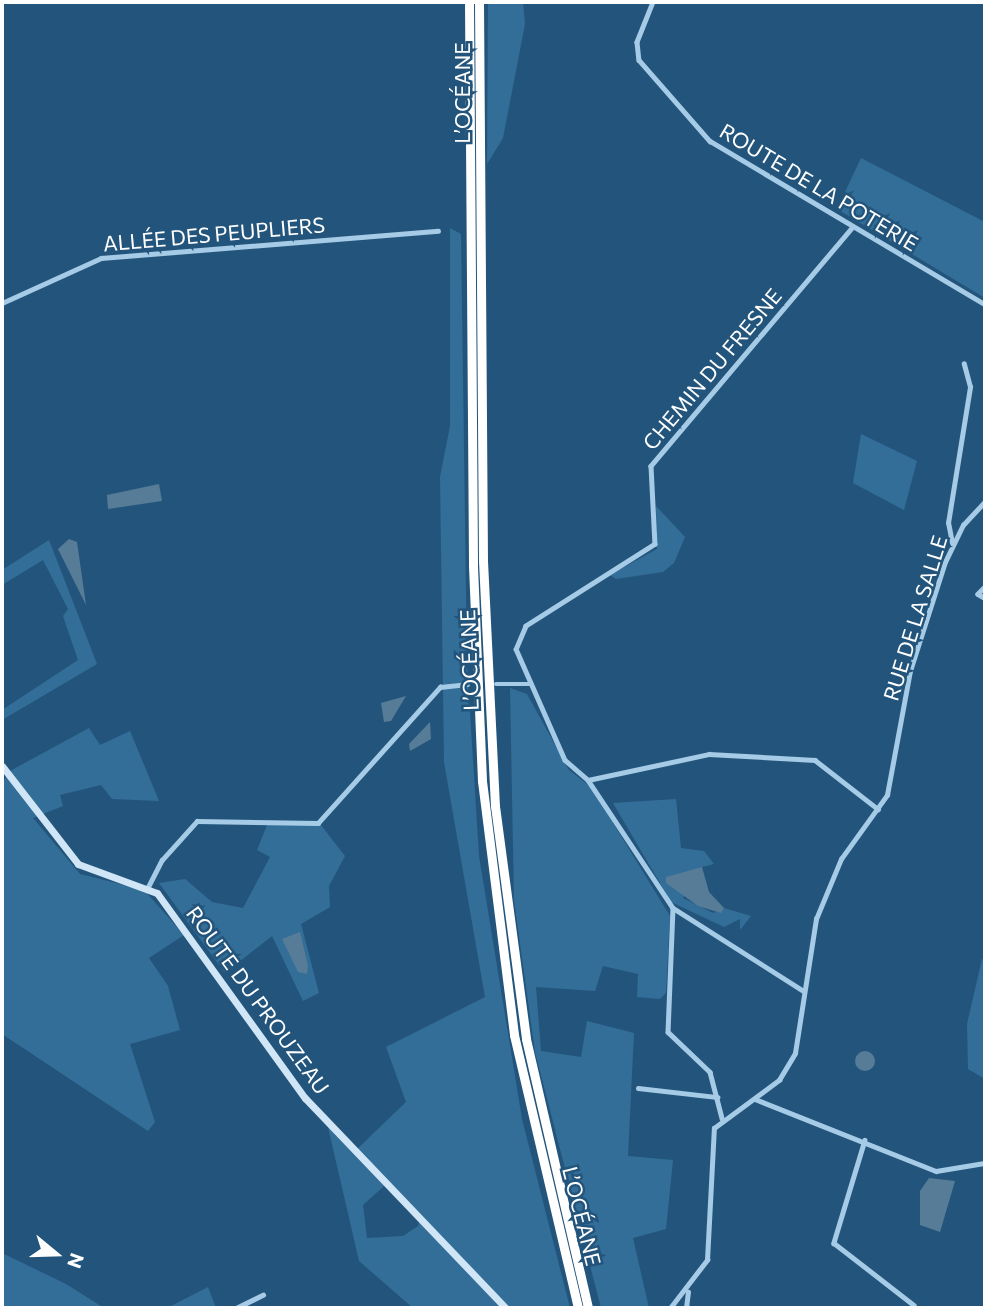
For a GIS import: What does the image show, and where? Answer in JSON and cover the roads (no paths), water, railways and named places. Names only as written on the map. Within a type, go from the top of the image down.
[{"type":"highway","name":"L’OCÉANE","points":[[469,2],[473,566],[483,792],[514,1035],[578,1308]]},
{"type":"highway","name":"L’OCÉANE","points":[[479,2],[484,604],[496,828],[532,1073],[588,1308]]},
{"type":"street","name":"ROUTE DE LA POTERIE","points":[[653,2],[637,41],[645,69],[710,141],[985,304]]},
{"type":"street","name":"CHEMIN DU FRESNE","points":[[673,908],[589,780],[565,760],[529,684],[516,649],[519,633],[649,552],[657,533],[652,466],[853,227]]},
{"type":"street","name":"ALLÉE DES PEUPLIERS","points":[[2,303],[101,258],[438,231]]},
{"type":"street","points":[[952,543],[948,523],[970,387],[964,365]]},
{"type":"street","name":"RUE DE LA SALLE","points":[[722,1118],[755,1099],[792,1059],[816,919],[841,859],[878,809],[888,788],[910,671],[952,543],[985,501]]},
{"type":"street","points":[[985,587],[978,594],[985,598]]},
{"type":"street","points":[[148,887],[162,860],[197,821],[318,822],[440,687],[467,684]]},
{"type":"street","points":[[496,684],[529,684]]},
{"type":"street","points":[[589,780],[709,754],[815,760],[878,809]]},
{"type":"street","name":"ROUTE DU PROUZEAU","points":[[2,766],[78,864],[148,887],[169,906],[305,1098],[502,1307]]},
{"type":"street","points":[[673,908],[804,991]]},
{"type":"street","points":[[673,908],[668,1032],[704,1063],[722,1118],[709,1143],[711,1246],[688,1292],[686,1308]]},
{"type":"street","points":[[638,1088],[717,1097]]},
{"type":"street","points":[[755,1099],[865,1140],[936,1171],[985,1163]]},
{"type":"street","points":[[865,1140],[834,1243],[914,1305]]},
{"type":"street","points":[[670,1308],[688,1292]]},
{"type":"street","points":[[236,1308],[263,1296]]}]
